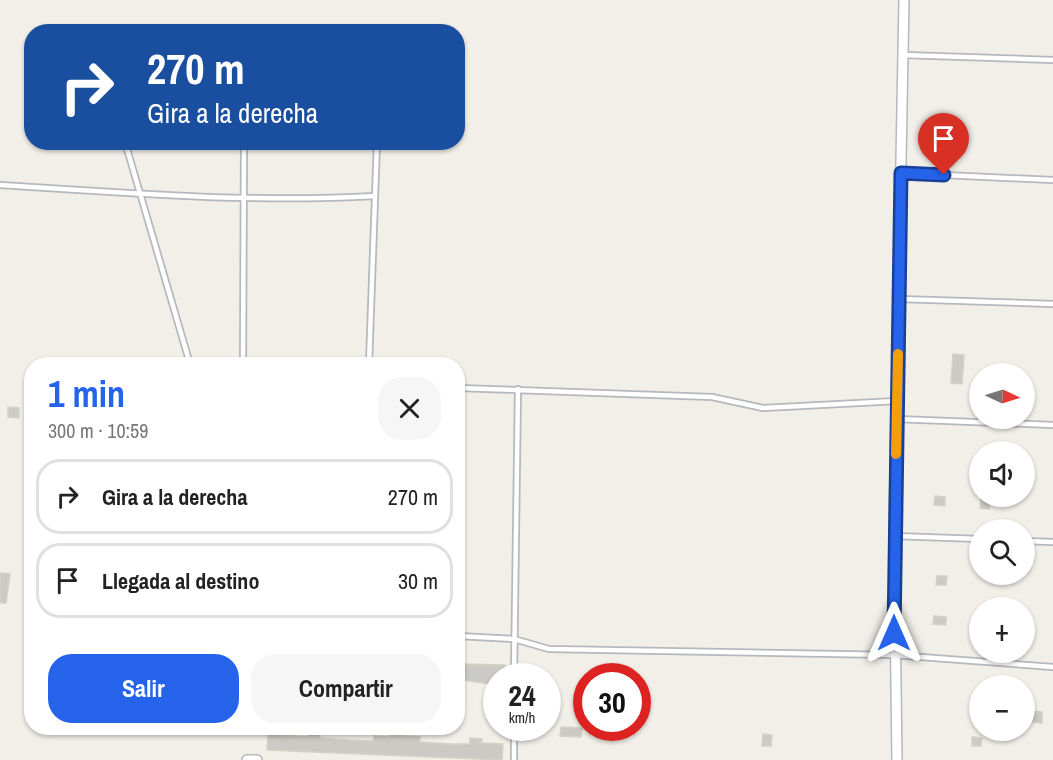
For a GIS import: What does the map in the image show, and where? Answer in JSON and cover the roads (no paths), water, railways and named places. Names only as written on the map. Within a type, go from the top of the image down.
[{"type":"street","points":[[897,760],[894,536],[904,0]]},
{"type":"street","points":[[247,760],[257,760]]},
{"type":"lane","points":[[903,55],[1053,60]]},
{"type":"lane","points":[[127,150],[188,357]]},
{"type":"lane","points":[[243,357],[244,150]]},
{"type":"lane","points":[[369,357],[377,150]]},
{"type":"lane","points":[[901,173],[1053,180]]},
{"type":"lane","points":[[0,185],[140,194],[303,200],[375,196]]},
{"type":"lane","points":[[899,298],[1053,304]]},
{"type":"lane","points":[[465,388],[712,397],[763,408],[897,401]]},
{"type":"lane","points":[[514,663],[518,389]]},
{"type":"lane","points":[[896,419],[1053,425]]},
{"type":"lane","points":[[894,536],[969,539]]},
{"type":"lane","points":[[1035,541],[1053,542]]},
{"type":"lane","points":[[465,636],[514,639],[549,649],[894,656],[1053,667]]},
{"type":"lane","points":[[513,760],[514,741]]}]
